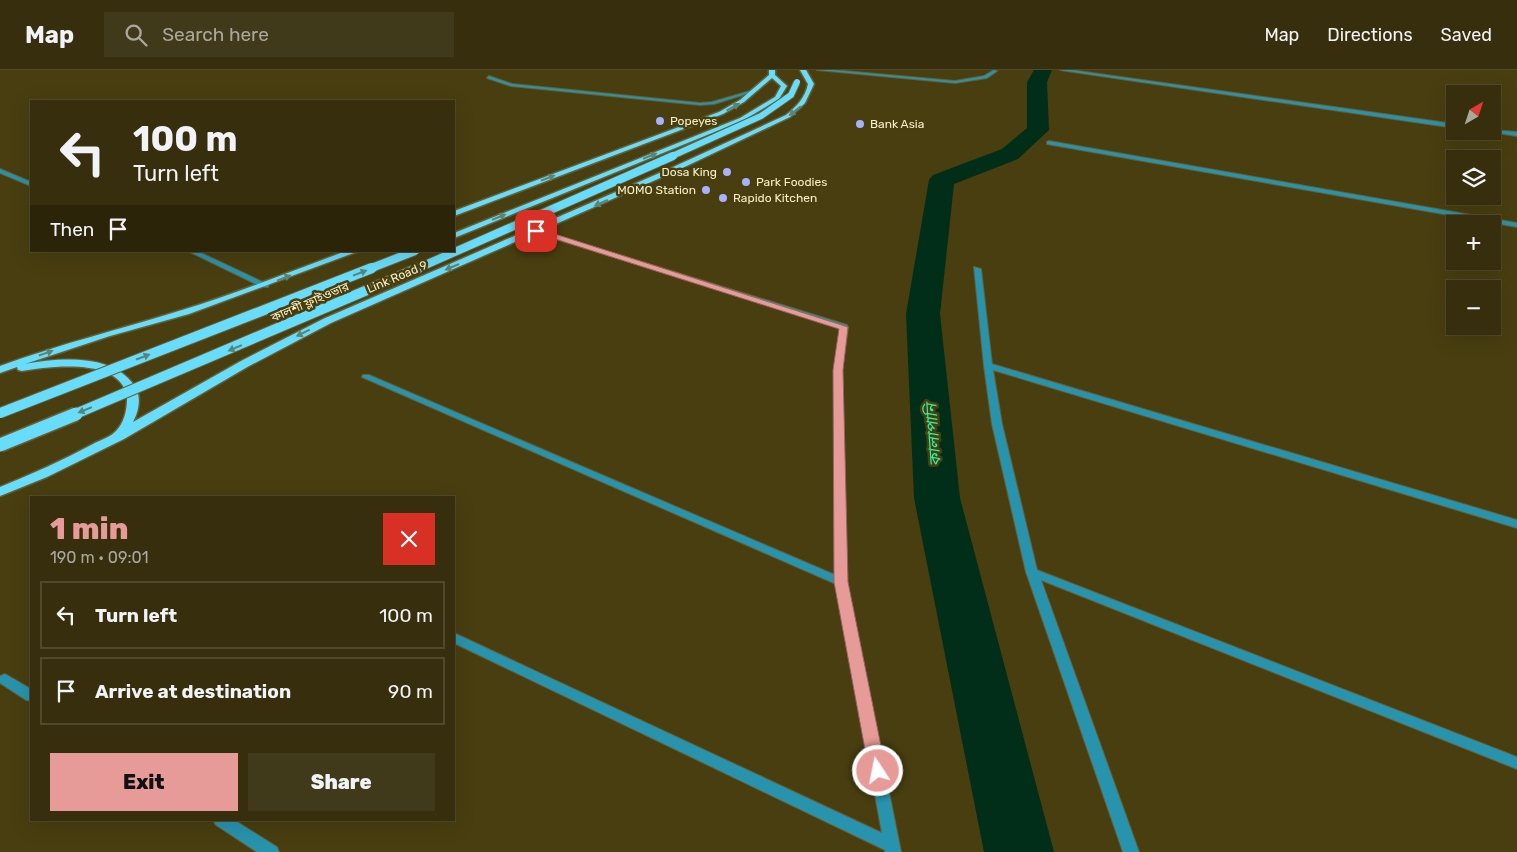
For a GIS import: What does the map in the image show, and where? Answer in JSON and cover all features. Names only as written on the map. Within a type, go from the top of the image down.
[{"type":"main road","name":"কালশী ফ্লাইওভার","points":[[0,445],[172,375],[372,289],[761,116],[791,95],[804,72]]},
{"type":"main road","name":"Link Road 9","points":[[0,492],[71,461],[120,436],[272,349],[326,322],[536,231],[704,156],[788,116],[802,105],[808,97],[811,84],[804,72]]},
{"type":"main road","points":[[455,214],[737,106],[772,73],[784,86],[777,98],[742,119],[455,236]]},
{"type":"main road","points":[[0,371],[42,354],[186,312],[352,252]]},
{"type":"main road","points":[[0,413],[412,252]]},
{"type":"main road","points":[[0,371],[60,363],[91,364],[105,368],[122,377],[132,388],[133,408],[120,436]]},
{"type":"street","points":[[819,70],[955,82],[985,77],[995,71]]},
{"type":"street","points":[[1062,70],[1446,125]]},
{"type":"street","points":[[489,78],[511,85],[700,104],[712,103],[756,90]]},
{"type":"street","points":[[1501,132],[1517,134]]},
{"type":"street","points":[[1049,143],[1517,226]]},
{"type":"street","points":[[0,171],[30,184]]},
{"type":"street","points":[[536,231],[844,327],[838,370],[841,582],[893,849]]},
{"type":"street","points":[[193,252],[265,285]]},
{"type":"street","points":[[977,269],[988,366],[998,424],[1032,572],[1131,852]]},
{"type":"street","points":[[988,366],[1517,524]]},
{"type":"street","points":[[366,377],[841,582]]},
{"type":"street","points":[[1032,572],[1517,763]]},
{"type":"street","points":[[455,638],[893,849]]},
{"type":"street","points":[[5,679],[30,695]]},
{"type":"street","points":[[223,821],[270,852]]},
{"type":"waterway","name":"কালাপানি","points":[[1019,852],[937,498],[923,314],[942,180],[1010,154],[1038,130],[1037,82],[1043,70]]},
{"type":"place","name":"Popeyes","points":[[660,121]]},
{"type":"place","name":"Bank Asia","points":[[860,124]]},
{"type":"place","name":"Dosa King","points":[[727,172]]},
{"type":"place","name":"Park Foodies","points":[[746,182]]},
{"type":"place","name":"MOMO Station","points":[[706,190]]},
{"type":"place","name":"Rapido Kitchen","points":[[723,198]]},
{"type":"route","points":[[536,231],[844,327],[838,370],[841,582],[878,771]]}]
